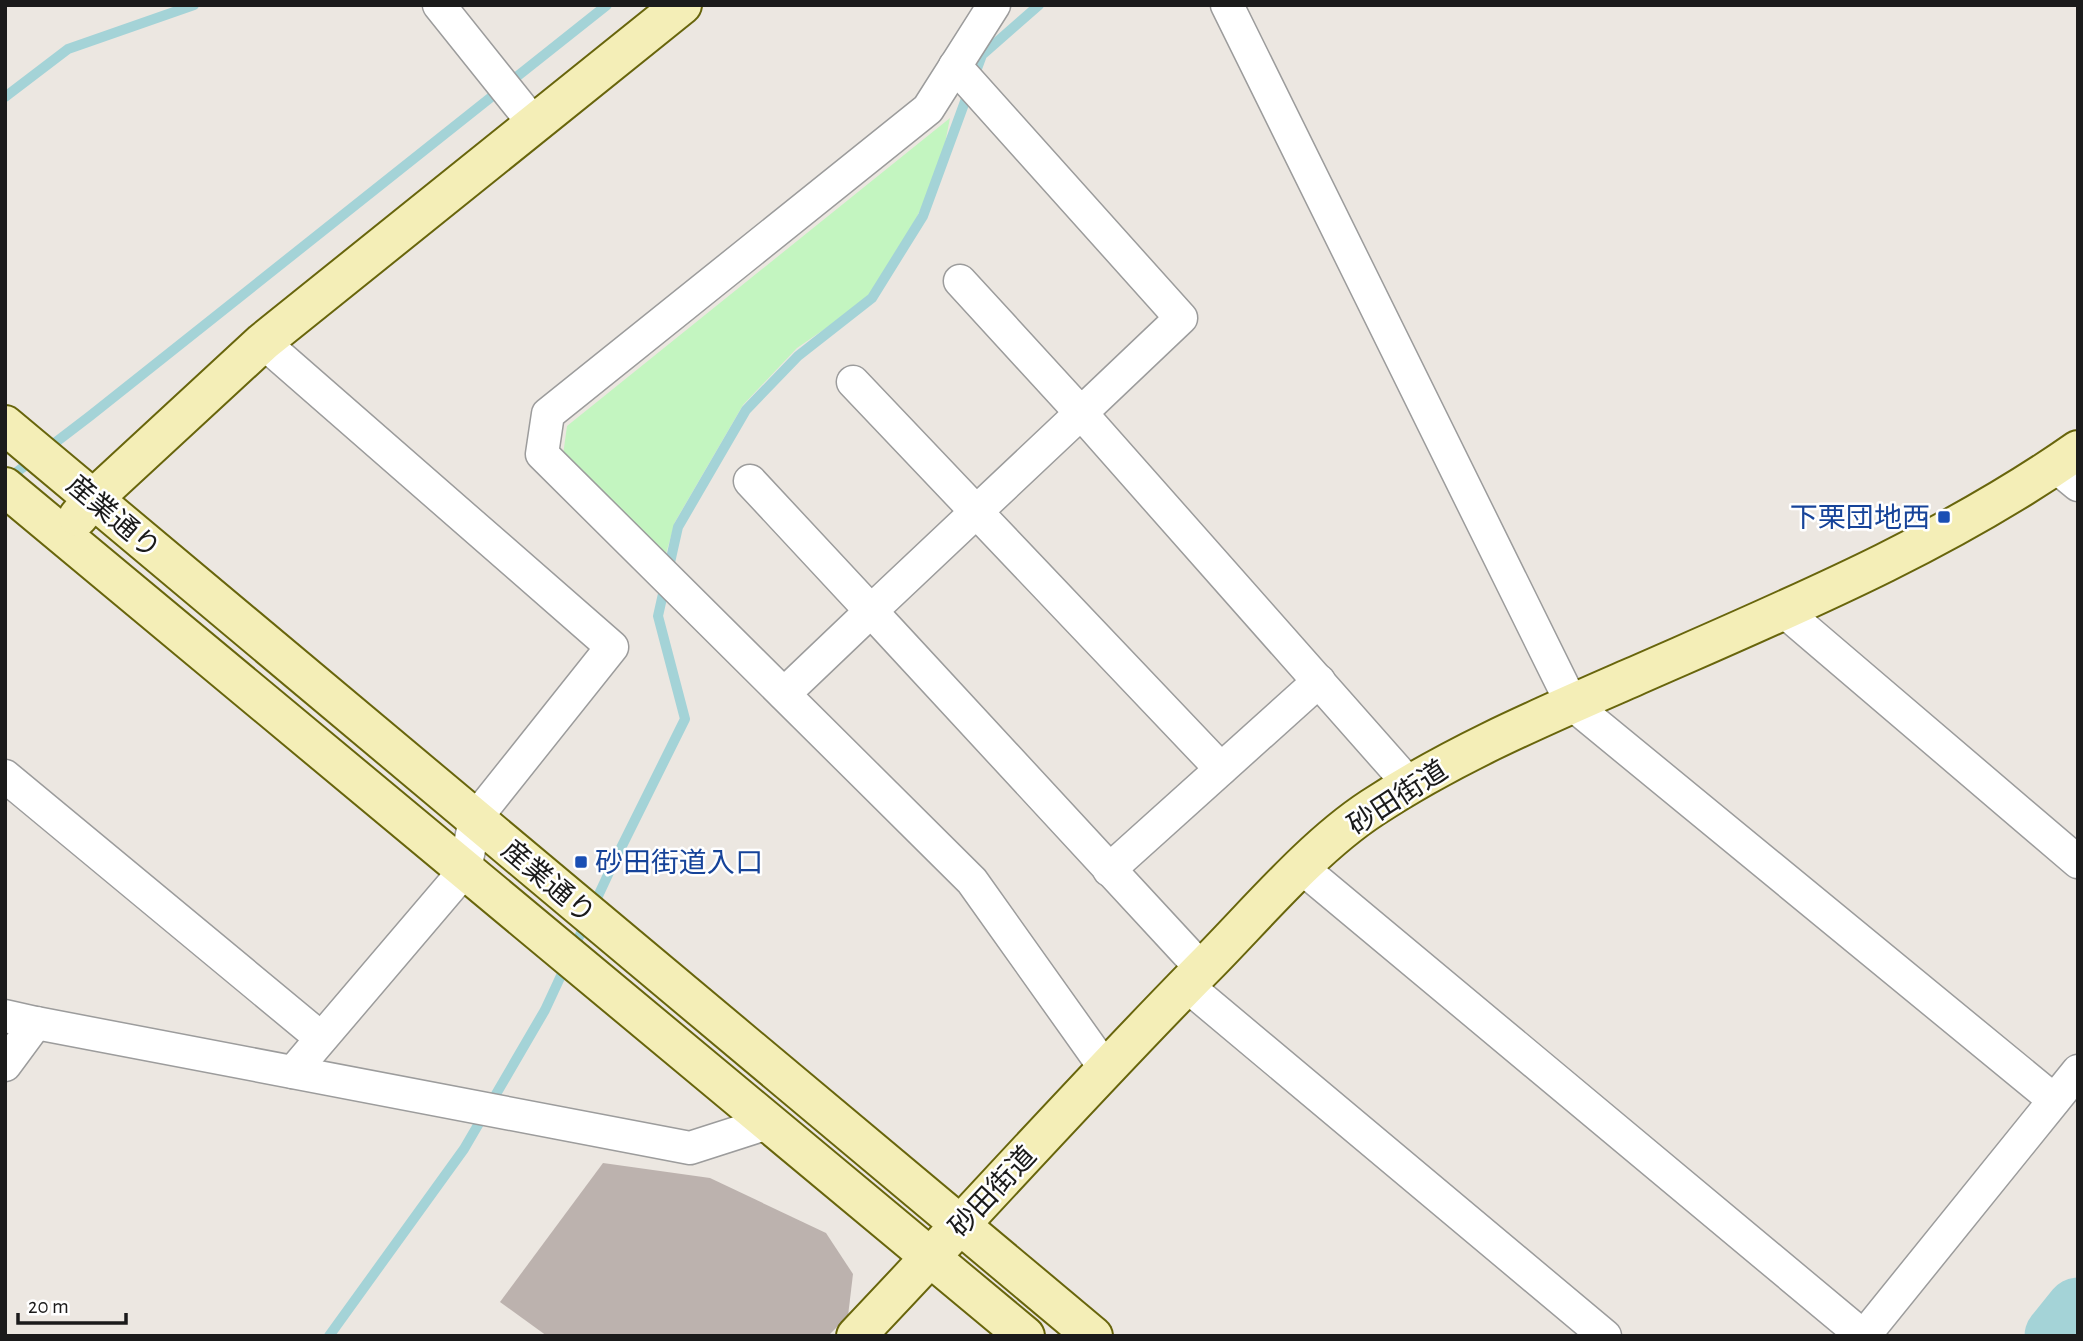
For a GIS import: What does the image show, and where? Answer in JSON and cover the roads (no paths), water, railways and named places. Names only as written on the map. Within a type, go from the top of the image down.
[{"type":"street","points":[[439,5],[535,125]]},
{"type":"street","points":[[63,535],[93,499],[264,342],[682,5]]},
{"type":"street","points":[[994,5],[928,109],[548,414],[542,454],[972,881],[1105,1068]]},
{"type":"street","points":[[1227,5],[1572,704],[2054,1100]]},
{"type":"street","points":[[784,694],[1181,318],[955,66]]},
{"type":"street","points":[[960,281],[1081,413],[1410,785]]},
{"type":"street","points":[[264,342],[612,648],[475,819],[465,870],[293,1072]]},
{"type":"street","points":[[853,382],[1221,769]]},
{"type":"street","name":"産業通り","points":[[5,425],[1093,1336]]},
{"type":"street","name":"砂田街道","points":[[856,1336],[1105,1068],[1302,867],[1368,810],[1443,764],[1784,611],[2070,467]]},
{"type":"street","points":[[750,481],[1109,870],[1194,977],[1605,1336]]},
{"type":"street","name":"産業通り","points":[[5,487],[1025,1336]]},
{"type":"street","points":[[1784,611],[2078,862]]},
{"type":"street","points":[[1109,870],[1319,681]]},
{"type":"street","points":[[5,776],[321,1038]]},
{"type":"street","points":[[1302,867],[1863,1336],[2078,1071]]},
{"type":"street","points":[[5,1016],[690,1148],[768,1123]]},
{"type":"street","points":[[5,1065],[36,1024]]},
{"type":"waterway","points":[[5,97],[68,49],[194,5]]},
{"type":"waterway","points":[[5,481],[607,5]]},
{"type":"waterway","points":[[329,1336],[464,1149],[545,1010],[685,719],[658,616],[678,527],[746,410],[798,356],[872,298],[923,216],[982,55],[1039,5]]},
{"type":"waterway","points":[[2057,1336],[2078,1310]]},
{"type":"place","name":"下栗団地西","points":[[1944,517]]},
{"type":"place","name":"砂田街道入口","points":[[581,862]]}]
